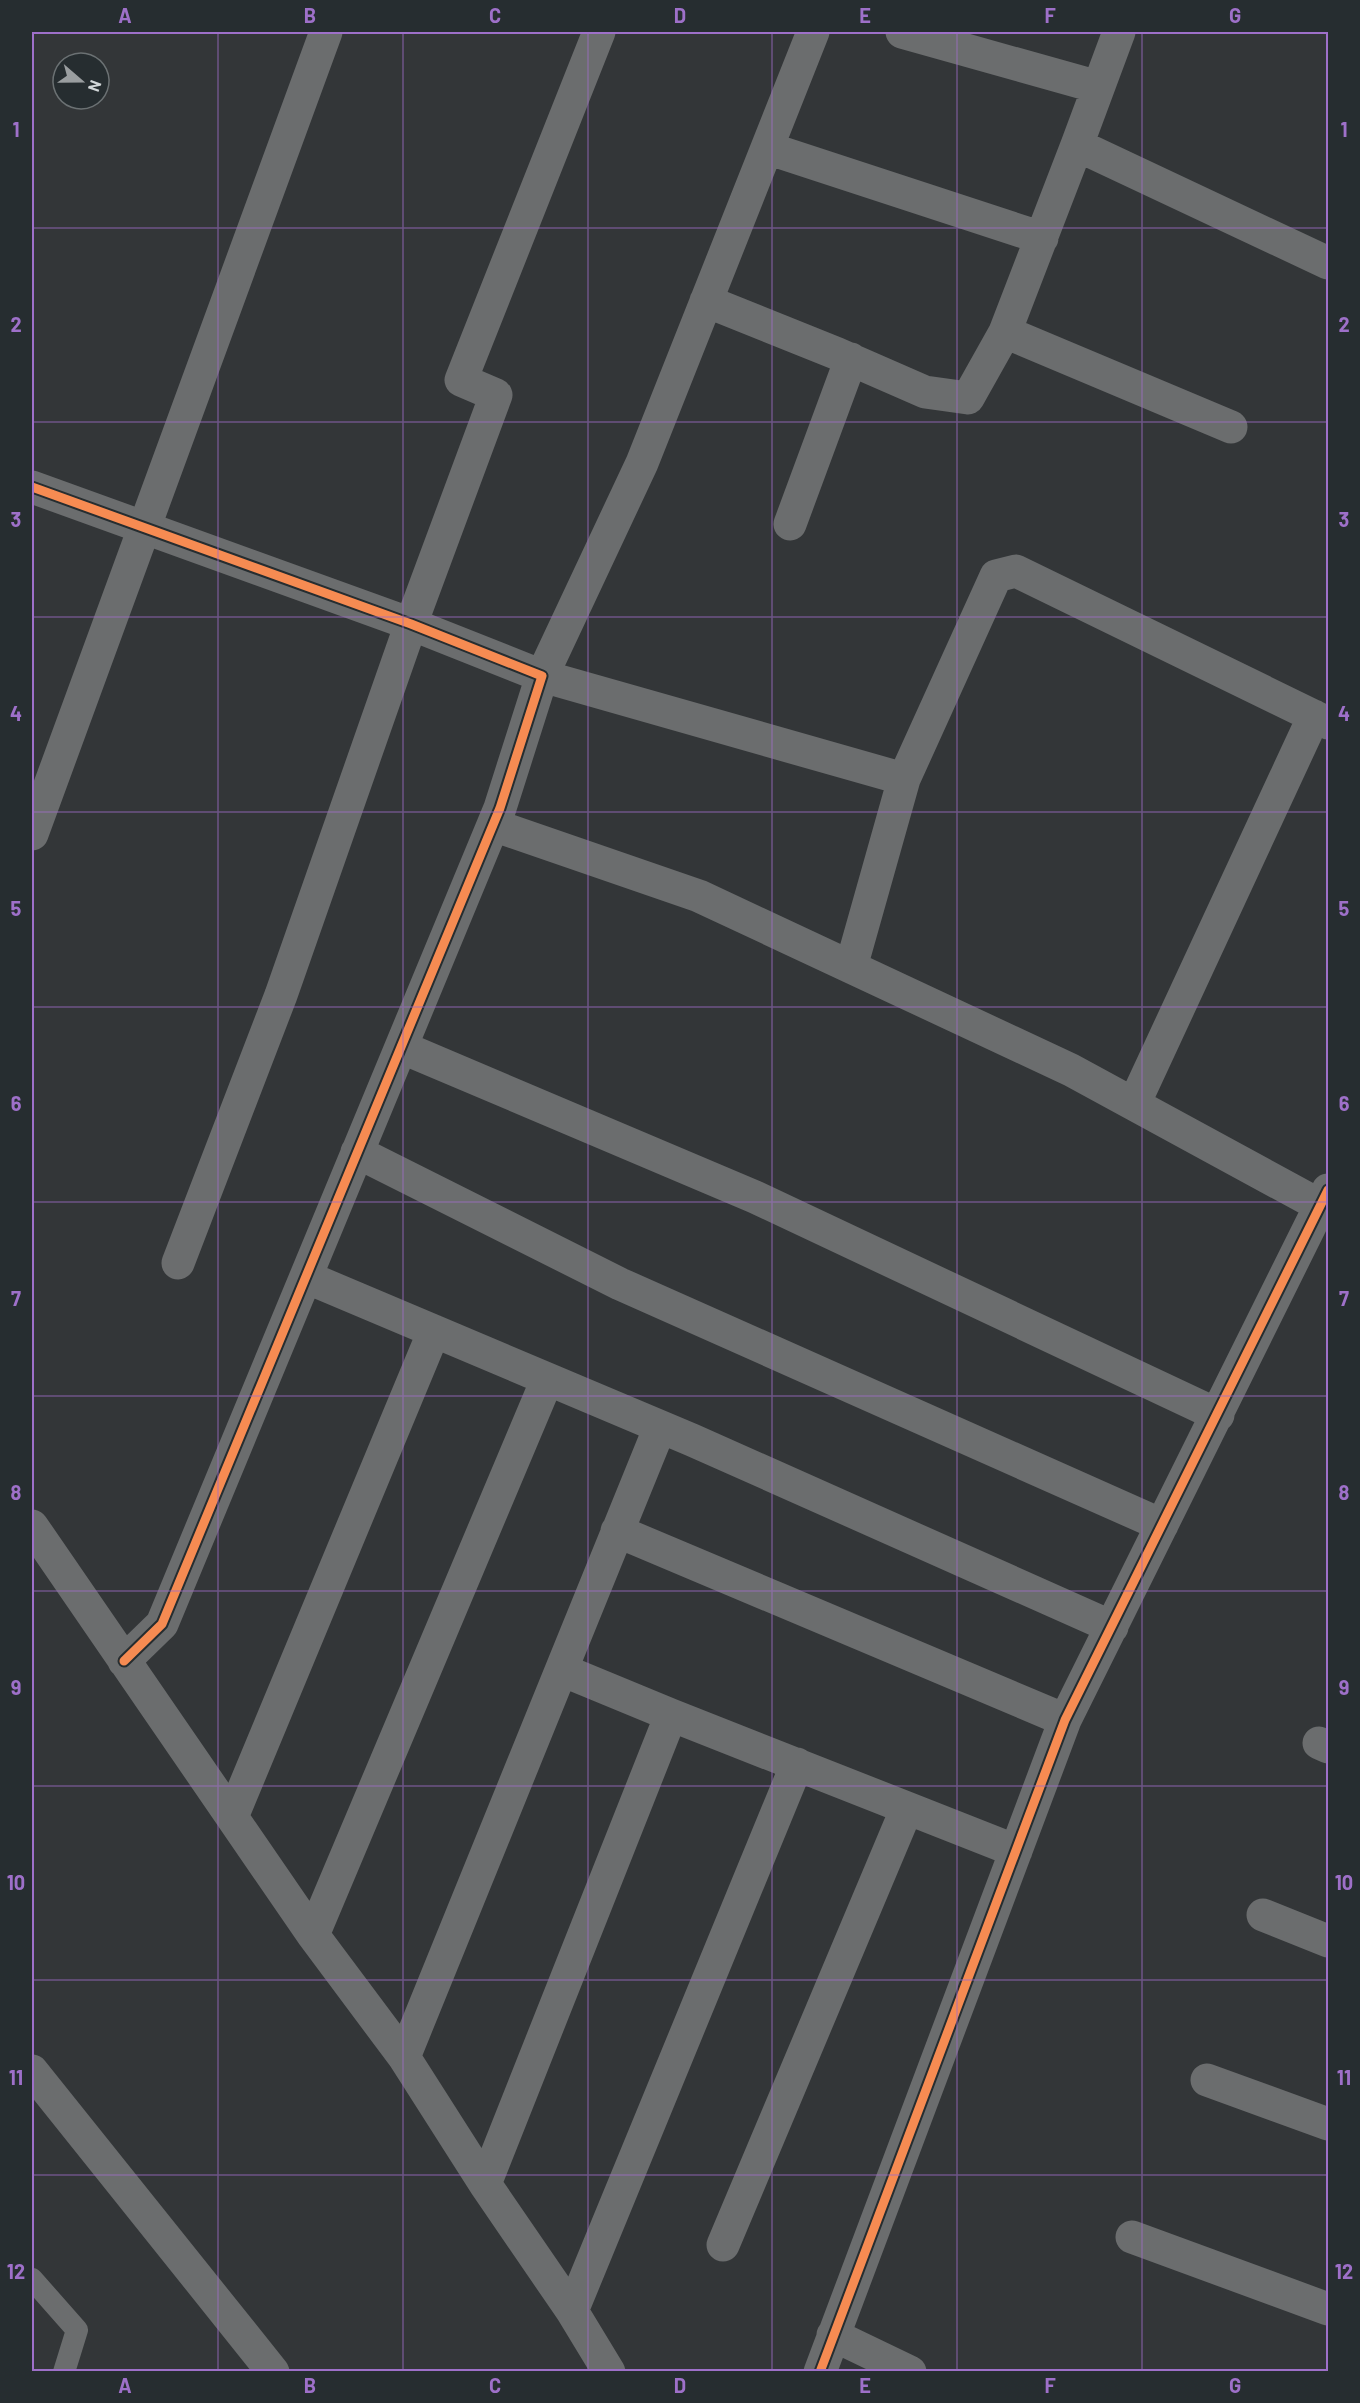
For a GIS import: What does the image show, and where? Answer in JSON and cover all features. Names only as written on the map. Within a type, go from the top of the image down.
[{"type":"street","points":[[32,834],[326,32]]},
{"type":"street","points":[[178,1263],[281,995],[411,624],[496,395],[461,380],[599,32]]},
{"type":"street","points":[[124,1661],[162,1624],[493,825],[542,676],[642,463],[813,32]]},
{"type":"street","points":[[902,32],[1098,87]]},
{"type":"street","points":[[706,302],[851,359],[925,392],[968,398],[1005,332],[1119,32]]},
{"type":"street","points":[[1077,145],[1329,263]]},
{"type":"street","points":[[767,148],[1042,238]]},
{"type":"street","points":[[1005,332],[1231,427]]},
{"type":"street","points":[[790,524],[851,359]]},
{"type":"street","points":[[32,487],[411,624],[542,676],[904,779]]},
{"type":"street","points":[[850,967],[904,779],[996,576],[1016,571],[1321,719],[1134,1104]]},
{"type":"street","points":[[493,825],[699,896],[1071,1070],[1134,1104],[1325,1198],[1065,1720],[820,2372]]},
{"type":"street","points":[[401,1047],[755,1197],[1218,1415]]},
{"type":"street","points":[[357,1152],[620,1284],[1162,1525]]},
{"type":"street","points":[[306,1277],[660,1426],[1112,1627]]},
{"type":"street","points":[[232,1817],[434,1331]]},
{"type":"street","points":[[313,1935],[548,1380]]},
{"type":"street","points":[[404,2057],[660,1426]]},
{"type":"street","points":[[32,1526],[313,1935],[404,2057],[485,2184],[572,2311],[609,2372]]},
{"type":"street","points":[[618,1531],[1065,1720]]},
{"type":"street","points":[[561,1670],[1016,1851]]},
{"type":"street","points":[[485,2184],[671,1715]]},
{"type":"street","points":[[572,2311],[796,1764]]},
{"type":"street","points":[[723,2246],[907,1808]]},
{"type":"street","points":[[1263,1915],[1329,1941]]},
{"type":"street","points":[[32,2071],[273,2372]]},
{"type":"street","points":[[1207,2080],[1329,2124]]},
{"type":"street","points":[[1132,2237],[1329,2309]]},
{"type":"street","points":[[833,2335],[910,2372]]},
{"type":"lane","points":[[32,2279],[77,2330],[64,2372]]},
{"type":"cycle path","points":[[32,487],[411,624],[542,676],[500,808],[162,1624],[124,1661]]},
{"type":"cycle path","points":[[820,2372],[1065,1720],[1328,1190]]}]
